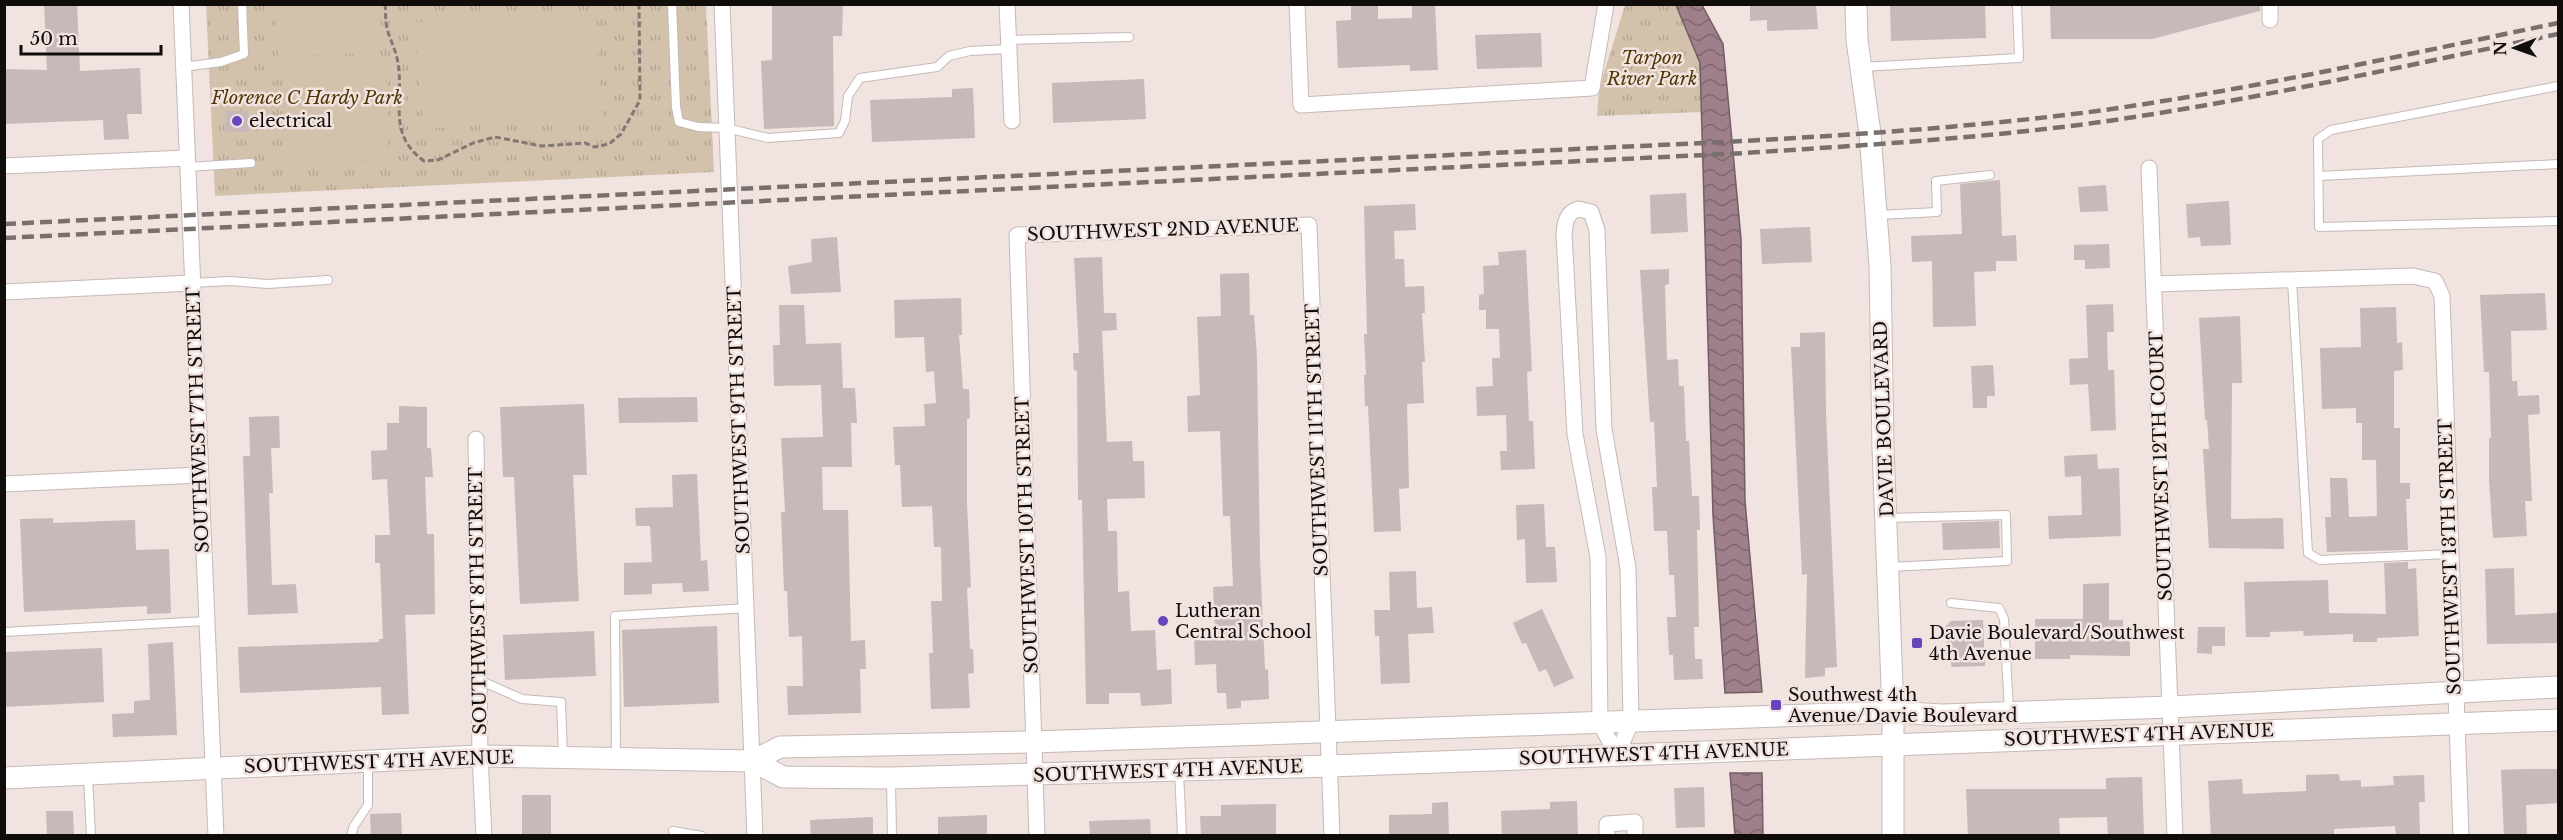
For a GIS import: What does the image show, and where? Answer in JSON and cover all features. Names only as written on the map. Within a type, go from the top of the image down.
[{"type":"main road","name":"DAVIE BOULEVARD","points":[[1856,4],[1861,67],[1870,133],[1880,266],[1893,712],[1893,836]]},
{"type":"main road","name":"SOUTHWEST 4TH AVENUE","points":[[753,761],[780,747],[1034,742],[1893,712],[1942,715],[2009,713],[2559,687]]},
{"type":"main road","name":"SOUTHWEST 4TH AVENUE","points":[[4,778],[480,756],[753,761],[783,777],[891,778],[1330,766],[2559,720]]},
{"type":"street","name":"SOUTHWEST 7TH STREET","points":[[181,4],[216,836]]},
{"type":"street","name":"SOUTHWEST 9TH STREET","points":[[722,4],[755,836]]},
{"type":"street","points":[[1007,4],[1012,122]]},
{"type":"street","points":[[1297,4],[1301,105],[1592,88],[1606,4]]},
{"type":"street","points":[[2270,4],[2270,20]]},
{"type":"street","points":[[4,166],[187,163]]},
{"type":"street","name":"SOUTHWEST 12TH COURT","points":[[2149,168],[2175,836]]},
{"type":"street","points":[[1578,209],[1591,212],[1598,230],[1604,429],[1628,568],[1631,722],[1617,755],[1600,723],[1598,557],[1575,434],[1564,234],[1568,215],[1578,209]]},
{"type":"street","name":"SOUTHWEST 2ND AVENUE","points":[[1017,235],[1309,225]]},
{"type":"street","name":"SOUTHWEST 11TH STREET","points":[[1309,225],[1332,836]]},
{"type":"street","name":"SOUTHWEST 10TH STREET","points":[[1017,235],[1037,836]]},
{"type":"street","name":"SOUTHWEST 13TH STREET","points":[[2292,280],[2413,276],[2435,281],[2442,296],[2461,836]]},
{"type":"street","points":[[2154,284],[2292,280]]},
{"type":"street","points":[[4,292],[192,283]]},
{"type":"street","name":"SOUTHWEST 8TH STREET","points":[[476,439],[480,756],[484,836]]},
{"type":"street","points":[[4,484],[200,476]]},
{"type":"street","points":[[1607,830],[1635,829]]},
{"type":"lane","points":[[183,66],[221,62],[244,54],[242,4]]},
{"type":"lane","points":[[672,4],[676,107],[679,122],[698,127],[727,128],[768,138],[839,133],[845,121],[848,96],[860,78],[938,67],[949,56],[1008,45],[1130,38]]},
{"type":"lane","points":[[1861,67],[2019,58],[2017,4]]},
{"type":"lane","points":[[2559,86],[2331,130],[2318,139],[2319,227],[2559,221]]},
{"type":"lane","points":[[187,163],[251,163]]},
{"type":"lane","points":[[2319,176],[2559,164]]},
{"type":"lane","points":[[1876,215],[1937,212],[1936,181],[1990,175]]},
{"type":"lane","points":[[192,283],[230,281],[268,284],[328,280]]},
{"type":"lane","points":[[2292,280],[2308,553],[2320,560],[2450,554]]},
{"type":"lane","points":[[1886,518],[2006,515],[2007,561],[1889,567]]},
{"type":"lane","points":[[1951,603],[1999,608],[2004,619],[2009,713]]},
{"type":"lane","points":[[616,758],[615,616],[747,608]]},
{"type":"lane","points":[[4,632],[206,621]]},
{"type":"lane","points":[[479,680],[522,699],[561,702],[563,758]]},
{"type":"lane","points":[[351,836],[354,826],[369,805],[368,761]]},
{"type":"lane","points":[[1179,770],[1182,836]]},
{"type":"lane","points":[[88,774],[91,836]]},
{"type":"lane","points":[[891,778],[892,836]]},
{"type":"lane","points":[[673,831],[702,836]]},
{"type":"path","points":[[385,4],[387,28],[394,43],[398,65],[403,140],[412,152],[424,161],[438,160],[472,143],[495,137],[542,146],[585,143],[595,147],[609,144],[621,134],[640,100],[639,4]]},
{"type":"green space","name":"Florence C Hardy Park","points":[[206,5],[706,5],[714,172],[215,196]]},
{"type":"green space","points":[[276,5],[377,5],[378,53],[278,56]]},
{"type":"green space","name":"Tarpon River Park","points":[[1625,5],[1676,5],[1700,63],[1701,112],[1597,116],[1599,89]]},
{"type":"green space","points":[[595,10],[602,117],[423,129],[415,22]]},
{"type":"green space","points":[[385,59],[389,159],[288,163],[284,63]]},
{"type":"water","points":[[1676,5],[1702,5],[1723,44],[1741,239],[1745,501],[1762,692],[1725,693],[1713,515],[1700,63]]},
{"type":"water","points":[[1730,773],[1762,773],[1763,835],[1735,835]]},
{"type":"building","points":[[44,4],[77,4],[80,71],[140,68],[142,114],[127,114],[129,139],[104,140],[103,120],[4,124],[4,69],[47,70]]},
{"type":"building","points":[[772,4],[843,4],[842,36],[833,36],[834,126],[764,129],[761,61],[772,60]]},
{"type":"building","points":[[1351,4],[1378,4],[1378,19],[1412,18],[1412,4],[1435,4],[1438,70],[1410,71],[1410,65],[1338,68],[1336,21],[1351,20]]},
{"type":"building","points":[[1816,4],[1818,29],[1767,31],[1767,20],[1750,21],[1750,6]]},
{"type":"building","points":[[1890,4],[1985,4],[1986,38],[1891,41]]},
{"type":"building","points":[[2050,4],[2260,4],[2260,11],[2152,39],[2051,39]]},
{"type":"building","points":[[1541,33],[1542,67],[1477,69],[1475,35]]},
{"type":"building","points":[[1144,79],[1146,119],[1053,123],[1052,83]]},
{"type":"building","points":[[973,88],[975,138],[872,142],[870,100],[952,97],[952,89]]},
{"type":"building","name":"electrical","points":[[226,111],[248,111],[249,132],[226,132]]},
{"type":"building","points":[[2000,180],[2002,236],[2016,235],[2017,261],[1996,261],[1996,271],[1974,272],[1976,326],[1933,327],[1932,261],[1912,262],[1911,236],[1962,234],[1960,184]]},
{"type":"building","points":[[2106,185],[2108,211],[2080,212],[2078,187]]},
{"type":"building","points":[[1686,193],[1688,232],[1651,234],[1650,195]]},
{"type":"building","points":[[2229,201],[2231,245],[2201,246],[2200,237],[2188,238],[2186,204]]},
{"type":"building","points":[[1415,204],[1416,230],[1394,231],[1395,259],[1404,259],[1405,287],[1424,286],[1425,313],[1422,313],[1425,362],[1422,362],[1424,403],[1407,404],[1409,488],[1399,489],[1401,531],[1374,532],[1368,406],[1365,406],[1364,375],[1366,375],[1364,334],[1367,334],[1364,206]]},
{"type":"building","points":[[1810,227],[1812,262],[1762,264],[1760,229]]},
{"type":"building","points":[[837,237],[841,292],[791,294],[788,266],[812,262],[811,239]]},
{"type":"building","points":[[2109,244],[2110,268],[2085,269],[2085,260],[2074,260],[2074,245]]},
{"type":"building","points":[[1526,250],[1532,371],[1527,372],[1529,421],[1533,421],[1535,469],[1501,470],[1500,451],[1507,451],[1506,415],[1477,416],[1476,387],[1493,386],[1492,358],[1500,358],[1499,329],[1486,329],[1486,310],[1479,310],[1479,295],[1484,294],[1483,266],[1499,265],[1498,252]]},
{"type":"building","points":[[1102,257],[1104,313],[1116,313],[1117,330],[1102,331],[1107,442],[1132,441],[1133,461],[1144,461],[1145,498],[1107,499],[1108,531],[1117,531],[1118,592],[1129,591],[1131,631],[1155,630],[1157,670],[1171,669],[1172,704],[1141,706],[1140,693],[1109,693],[1109,704],[1086,704],[1082,500],[1078,500],[1077,370],[1074,371],[1073,353],[1079,353],[1074,258]]},
{"type":"building","points":[[1669,269],[1669,284],[1665,285],[1667,360],[1678,359],[1679,386],[1684,386],[1686,441],[1689,441],[1692,496],[1699,496],[1700,530],[1697,530],[1699,627],[1694,627],[1695,659],[1702,659],[1703,679],[1674,680],[1673,655],[1669,655],[1667,617],[1676,617],[1674,575],[1669,575],[1667,531],[1654,531],[1652,487],[1657,487],[1654,422],[1650,422],[1640,270]]},
{"type":"building","points":[[1249,273],[1250,315],[1254,315],[1257,358],[1260,558],[1265,670],[1268,669],[1269,699],[1241,701],[1241,708],[1227,709],[1226,693],[1217,693],[1216,664],[1195,665],[1194,631],[1215,630],[1213,587],[1233,586],[1230,516],[1223,516],[1220,431],[1188,432],[1187,396],[1200,395],[1197,317],[1221,316],[1220,274]]},
{"type":"building","points":[[2545,293],[2547,330],[2511,331],[2512,381],[2517,381],[2518,396],[2539,395],[2540,414],[2528,415],[2532,501],[2525,501],[2527,536],[2493,538],[2489,480],[2489,438],[2491,438],[2489,372],[2484,372],[2480,295]]},
{"type":"building","points":[[961,298],[962,335],[959,335],[963,389],[969,389],[967,504],[971,587],[967,588],[970,649],[973,649],[974,673],[968,674],[970,708],[931,709],[929,653],[933,653],[931,601],[942,601],[941,547],[934,547],[932,506],[902,507],[900,465],[895,465],[893,427],[925,426],[924,404],[936,403],[934,371],[926,372],[924,337],[895,338],[894,300]]},
{"type":"building","points":[[2113,304],[2114,332],[2107,332],[2108,370],[2114,370],[2116,430],[2091,431],[2088,384],[2070,385],[2069,359],[2088,358],[2086,305]]},
{"type":"building","points":[[779,305],[804,305],[806,344],[841,343],[843,388],[855,388],[857,423],[851,423],[852,467],[822,467],[823,510],[848,510],[851,641],[865,640],[866,669],[860,669],[861,713],[788,715],[787,686],[803,686],[802,636],[789,637],[787,591],[784,591],[781,512],[785,512],[781,438],[823,437],[821,385],[774,386],[773,345],[780,345]]},
{"type":"building","points":[[2396,307],[2397,343],[2402,342],[2403,370],[2394,371],[2394,428],[2400,428],[2400,483],[2410,483],[2410,499],[2406,499],[2408,550],[2327,552],[2325,517],[2331,517],[2330,478],[2347,478],[2349,517],[2377,516],[2376,460],[2362,460],[2362,423],[2356,423],[2356,408],[2322,409],[2320,348],[2361,347],[2360,308]]},
{"type":"building","points":[[2240,316],[2242,383],[2232,383],[2231,519],[2283,518],[2284,549],[2209,548],[2203,449],[2209,449],[2199,318]]},
{"type":"building","points":[[1825,332],[1826,413],[1837,667],[1825,668],[1825,676],[1805,678],[1807,574],[1802,575],[1791,347],[1800,347],[1800,333]]},
{"type":"building","points":[[1993,365],[1995,396],[1987,396],[1987,408],[1973,408],[1971,366]]},
{"type":"building","points":[[697,397],[698,422],[619,423],[618,398]]},
{"type":"building","points":[[584,404],[587,475],[573,475],[579,601],[520,604],[514,477],[503,477],[500,407]]},
{"type":"building","points":[[399,406],[427,407],[427,448],[431,448],[433,477],[425,477],[427,534],[434,534],[435,614],[405,615],[409,714],[382,715],[381,687],[240,693],[238,647],[379,642],[379,639],[383,639],[380,563],[375,563],[375,535],[390,535],[387,479],[372,480],[371,451],[387,450],[387,423],[399,423]]},
{"type":"building","points":[[279,416],[280,448],[271,448],[273,493],[269,493],[272,585],[296,584],[298,613],[248,615],[243,456],[250,456],[249,417]]},
{"type":"building","points":[[2097,454],[2098,469],[2119,468],[2121,536],[2049,539],[2048,516],[2082,515],[2081,476],[2065,477],[2064,456]]},
{"type":"building","points":[[697,474],[701,561],[707,560],[709,591],[683,592],[682,583],[652,584],[652,594],[624,595],[624,563],[652,562],[650,526],[636,526],[635,508],[673,507],[672,475]]},
{"type":"building","points":[[1544,504],[1546,547],[1555,547],[1557,582],[1526,583],[1525,539],[1517,540],[1516,505]]},
{"type":"building","points":[[53,518],[53,523],[135,520],[136,550],[169,549],[171,613],[147,614],[147,606],[24,612],[20,519]]},
{"type":"building","points":[[1999,521],[2000,548],[1943,550],[1942,523]]},
{"type":"building","points":[[2408,562],[2408,569],[2416,568],[2419,636],[2377,638],[2377,642],[2353,642],[2353,634],[2304,636],[2303,631],[2270,632],[2270,637],[2246,637],[2244,582],[2328,580],[2329,613],[2386,614],[2384,563]]},
{"type":"building","points":[[2514,568],[2515,615],[2557,613],[2557,643],[2487,644],[2485,569]]},
{"type":"building","points":[[1416,571],[1417,608],[1432,607],[1434,633],[1408,634],[1410,683],[1381,684],[1379,636],[1375,636],[1374,610],[1390,610],[1389,572]]},
{"type":"building","points":[[2109,583],[2109,620],[2123,620],[2123,639],[2130,639],[2130,656],[2070,655],[2070,659],[2035,659],[2035,619],[2083,619],[2083,584]]},
{"type":"building","points":[[1542,609],[1574,678],[1554,687],[1546,669],[1539,672],[1526,643],[1522,644],[1513,623]]},
{"type":"building","points":[[1983,620],[1985,666],[1952,667],[1945,645],[1949,638],[1945,627],[1951,621]]},
{"type":"building","points":[[717,626],[719,703],[624,707],[622,630]]},
{"type":"building","points":[[2198,627],[2225,627],[2225,646],[2212,646],[2212,654],[2197,653]]},
{"type":"building","points":[[594,631],[596,676],[505,680],[503,635]]},
{"type":"building","points":[[173,642],[177,735],[113,737],[112,714],[134,713],[134,701],[150,700],[148,644]]},
{"type":"building","points":[[102,648],[104,702],[4,707],[4,652]]},
{"type":"building","points":[[2559,769],[2559,803],[2526,805],[2527,836],[2504,836],[2501,770]]},
{"type":"building","points":[[2339,774],[2340,781],[2361,780],[2361,787],[2394,785],[2393,776],[2424,775],[2425,802],[2419,802],[2420,836],[2396,836],[2395,826],[2334,829],[2334,836],[2211,836],[2208,781],[2242,779],[2243,794],[2306,791],[2306,775]]},
{"type":"building","points":[[2142,777],[2144,836],[2108,836],[2107,817],[2059,818],[2060,836],[1968,836],[1966,789],[2106,789],[2106,778]]},
{"type":"building","points":[[1704,787],[1705,827],[1676,828],[1674,788]]},
{"type":"building","points":[[522,795],[551,795],[551,836],[522,836]]},
{"type":"building","points":[[1577,801],[1578,836],[1502,836],[1501,811],[1550,809],[1550,802]]},
{"type":"building","points":[[1448,802],[1449,836],[1389,836],[1389,815],[1432,814],[1432,803]]},
{"type":"building","points":[[1276,804],[1276,834],[1201,835],[1200,816],[1221,816],[1221,805]]},
{"type":"building","points":[[46,811],[73,811],[74,836],[47,836]]},
{"type":"building","points":[[401,813],[402,836],[371,836],[370,814]]},
{"type":"building","points":[[987,815],[987,836],[938,836],[938,817]]},
{"type":"building","points":[[873,817],[873,836],[811,836],[810,820]]},
{"type":"building","points":[[1150,819],[1151,836],[1090,836],[1089,821]]},
{"type":"railway","points":[[4,224],[1744,141],[1925,129],[2060,116],[2162,101],[2333,70],[2558,23]]},
{"type":"railway","points":[[4,238],[1745,153],[1926,140],[2063,127],[2165,112],[2334,81],[2558,34]]},
{"type":"place","name":"electrical","points":[[237,121]]},
{"type":"place","name":"Lutheran Central School","points":[[1163,621]]},
{"type":"place","name":"Davie Boulevard/Southwest 4th Avenue","points":[[1917,643]]},
{"type":"place","name":"Southwest 4th Avenue/Davie Boulevard","points":[[1776,705]]}]
